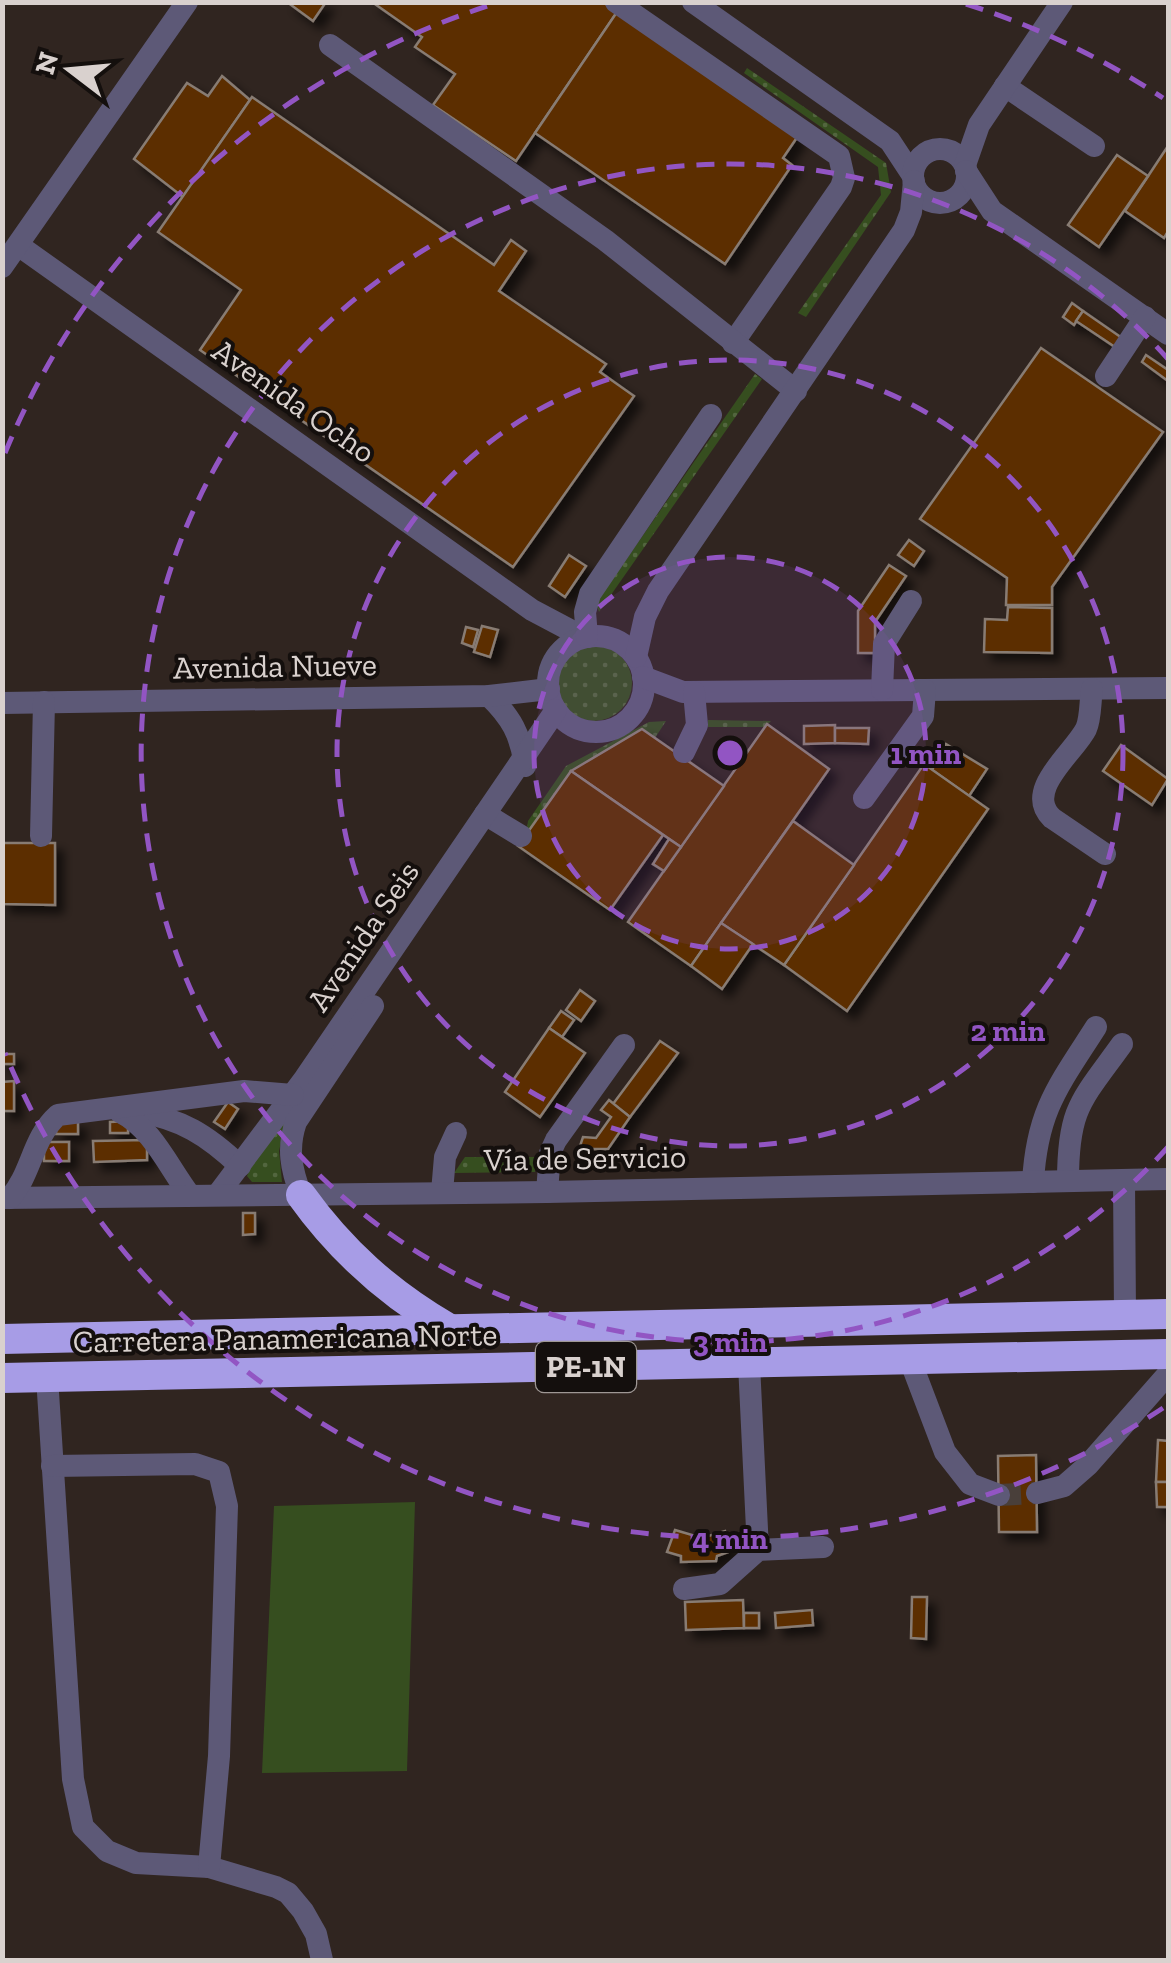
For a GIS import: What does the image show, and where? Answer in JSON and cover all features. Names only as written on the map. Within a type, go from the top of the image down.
[{"type":"highway","points":[[301,1195],[360,1266],[410,1306],[450,1329]]},
{"type":"highway","name":"Carretera Panamericana Norte","points":[[2,1339],[1168,1314]]},
{"type":"highway","points":[[685,1324],[688,1365]]},
{"type":"highway","name":"Carretera Panamericana Norte","points":[[2,1378],[1168,1354]]},
{"type":"street","points":[[2,267],[187,2]]},
{"type":"street","points":[[616,2],[839,156],[841,188],[733,343]]},
{"type":"street","points":[[693,2],[890,140],[926,199],[992,211],[1168,334]]},
{"type":"street","points":[[904,230],[964,188],[978,125],[1062,2]]},
{"type":"street","points":[[330,45],[605,240],[796,390]]},
{"type":"street","points":[[1005,86],[1094,146]]},
{"type":"street","points":[[639,667],[644,617],[658,591],[904,230],[920,159],[978,125]]},
{"type":"street","points":[[890,140],[952,152],[992,211]]},
{"type":"street","name":"Avenida Ocho","points":[[18,244],[532,610],[589,636]]},
{"type":"street","points":[[1106,376],[1145,317]]},
{"type":"street","points":[[589,636],[585,612],[590,594],[711,416]]},
{"type":"street","points":[[555,697],[569,644],[629,617],[658,591]]},
{"type":"street","points":[[882,690],[884,644],[911,601]]},
{"type":"street","points":[[532,610],[542,628],[555,697],[579,729],[608,730],[622,724],[636,708],[644,686],[639,667],[626,646],[589,636]]},
{"type":"street","points":[[639,667],[689,692],[697,725],[684,752]]},
{"type":"street","points":[[636,708],[689,692],[1168,688]]},
{"type":"street","points":[[1092,689],[1088,724],[1046,784],[1042,802],[1052,818],[1106,854]]},
{"type":"street","points":[[864,798],[923,716],[925,690]]},
{"type":"street","points":[[489,696],[508,715],[522,742],[526,767]]},
{"type":"street","name":"Avenida Nueve","points":[[2,703],[555,697]]},
{"type":"street","name":"Avenida Seis","points":[[218,1194],[526,767],[555,697]]},
{"type":"street","points":[[41,836],[44,702]]},
{"type":"street","points":[[491,818],[522,836]]},
{"type":"street","name":"Avenida Seis","points":[[301,1195],[290,1162],[296,1122],[491,818]]},
{"type":"street","points":[[1033,1182],[1040,1127],[1049,1100],[1096,1027]]},
{"type":"street","points":[[1068,1181],[1067,1149],[1078,1105],[1122,1044]]},
{"type":"street","points":[[547,1192],[550,1152],[624,1045]]},
{"type":"street","points":[[6,1198],[25,1177],[45,1126],[58,1115],[244,1091],[293,1095]]},
{"type":"street","points":[[112,1108],[158,1115],[183,1124],[204,1134],[240,1166]]},
{"type":"street","points":[[112,1108],[132,1118],[144,1130],[190,1194]]},
{"type":"street","points":[[442,1192],[446,1157],[456,1133]]},
{"type":"street","name":"Vía de Servicio","points":[[6,1198],[1168,1179]]},
{"type":"street","points":[[1124,1180],[1125,1315]]},
{"type":"street","points":[[910,1360],[945,1452],[970,1484],[998,1495]]},
{"type":"street","points":[[748,1364],[758,1550]]},
{"type":"street","points":[[1036,1494],[1064,1486],[1088,1465],[1168,1374]]},
{"type":"street","points":[[48,1378],[73,1779],[82,1827],[106,1851],[136,1863],[209,1867],[276,1886],[288,1893],[303,1911],[316,1934],[322,1960]]},
{"type":"street","points":[[52,1466],[195,1464],[218,1472],[224,1484],[227,1506],[220,1756],[209,1867]]},
{"type":"street","points":[[684,1589],[720,1584],[758,1550],[823,1547]]},
{"type":"green space","points":[[747,68],[886,163],[891,192],[806,317],[798,313],[881,195],[878,167],[744,73]]},
{"type":"green space","points":[[755,374],[762,379],[599,612],[596,603]]},
{"type":"green space","points":[[594,645],[621,656],[632,683],[621,710],[594,721],[567,710],[556,683],[567,656]]},
{"type":"green space","points":[[708,720],[771,721],[765,727],[708,727]]},
{"type":"green space","points":[[666,721],[655,738],[642,730],[571,771],[527,828],[566,766],[649,722]]},
{"type":"green space","points":[[288,1112],[279,1151],[282,1182],[252,1182],[247,1176],[250,1168]]},
{"type":"green space","points":[[465,1157],[536,1157],[535,1172],[454,1173]]},
{"type":"green space","points":[[415,1502],[407,1771],[262,1773],[274,1506]]},
{"type":"building","points":[[287,2],[326,2],[313,21]]},
{"type":"building","points":[[372,2],[603,2],[617,12],[516,161],[433,105],[455,74],[415,47],[422,37]]},
{"type":"building","points":[[617,12],[798,136],[783,158],[792,165],[725,264],[535,133]]},
{"type":"building","points":[[222,76],[250,100],[183,197],[134,159],[187,83],[208,96]]},
{"type":"building","points":[[252,97],[494,265],[511,240],[526,251],[499,291],[606,364],[600,372],[634,396],[513,567],[200,350],[241,290],[158,232]]},
{"type":"building","points":[[1168,146],[1168,231],[1164,238],[1125,211]]},
{"type":"building","points":[[1117,155],[1148,176],[1099,247],[1068,225]]},
{"type":"building","points":[[1072,303],[1083,311],[1074,325],[1063,317]]},
{"type":"building","points":[[1083,311],[1122,338],[1115,347],[1076,321]]},
{"type":"building","points":[[1041,348],[1163,432],[1052,587],[1052,605],[1006,605],[1007,578],[920,519]]},
{"type":"building","points":[[1146,355],[1168,370],[1168,381],[1142,362]]},
{"type":"building","points":[[909,540],[924,551],[914,566],[898,555]]},
{"type":"building","points":[[569,555],[586,566],[565,597],[549,586]]},
{"type":"building","points":[[889,565],[906,576],[875,622],[875,653],[858,653],[858,611]]},
{"type":"building","points":[[1008,607],[1052,608],[1052,653],[984,652],[985,619],[1007,620]]},
{"type":"building","points":[[482,626],[498,630],[490,657],[474,652]]},
{"type":"building","points":[[466,627],[478,630],[473,647],[462,643]]},
{"type":"building","points":[[767,724],[829,769],[691,966],[628,922]]},
{"type":"building","points":[[835,725],[835,743],[804,744],[804,726]]},
{"type":"building","points":[[835,728],[869,728],[868,744],[835,743]]},
{"type":"building","points":[[642,729],[724,786],[681,847],[571,771]]},
{"type":"building","points":[[946,744],[987,769],[969,796],[932,770]]},
{"type":"building","points":[[1121,745],[1168,779],[1152,805],[1103,771]]},
{"type":"building","points":[[924,764],[988,809],[847,1011],[784,965]]},
{"type":"building","points":[[571,771],[663,835],[610,910],[518,846]]},
{"type":"building","points":[[793,821],[854,865],[784,965],[721,923]]},
{"type":"building","points":[[669,839],[681,847],[664,871],[653,864]]},
{"type":"building","points":[[2,843],[55,843],[55,905],[2,904]]},
{"type":"building","points":[[721,923],[753,944],[722,989],[691,966]]},
{"type":"building","points":[[580,990],[595,1001],[581,1021],[566,1010]]},
{"type":"building","points":[[561,1011],[574,1020],[562,1037],[549,1028]]},
{"type":"building","points":[[549,1028],[585,1053],[540,1117],[505,1092]]},
{"type":"building","points":[[660,1041],[678,1053],[630,1117],[613,1104]]},
{"type":"building","points":[[2,1054],[14,1054],[14,1064],[2,1064]]},
{"type":"building","points":[[14,1081],[14,1111],[2,1111],[2,1082]]},
{"type":"building","points":[[609,1100],[630,1117],[608,1149],[579,1149],[583,1137],[596,1138],[611,1117],[601,1110]]},
{"type":"building","points":[[228,1102],[238,1109],[225,1129],[214,1122]]},
{"type":"building","points":[[56,1121],[78,1121],[78,1134],[56,1134]]},
{"type":"building","points":[[128,1121],[128,1133],[110,1133],[110,1122]]},
{"type":"building","points":[[147,1140],[147,1160],[94,1162],[93,1141]]},
{"type":"building","points":[[44,1142],[69,1142],[69,1161],[44,1161]]},
{"type":"building","points":[[243,1213],[255,1213],[255,1234],[243,1235]]},
{"type":"building","points":[[1158,1440],[1168,1441],[1168,1482],[1156,1482]]},
{"type":"building","points":[[1036,1455],[1037,1532],[999,1532],[998,1456]]},
{"type":"building","points":[[1156,1482],[1168,1482],[1168,1507],[1157,1507]]},
{"type":"building","points":[[675,1530],[702,1538],[725,1531],[731,1551],[717,1556],[716,1561],[681,1562],[681,1556],[667,1552]]},
{"type":"building","points":[[912,1597],[927,1597],[926,1639],[911,1638]]},
{"type":"building","points":[[743,1600],[744,1628],[686,1630],[685,1602]]},
{"type":"building","points":[[812,1610],[813,1625],[776,1628],[775,1613]]},
{"type":"building","points":[[744,1613],[759,1613],[759,1628],[744,1628]]},
{"type":"tunnel","points":[[999,1495],[1037,1493]]}]
